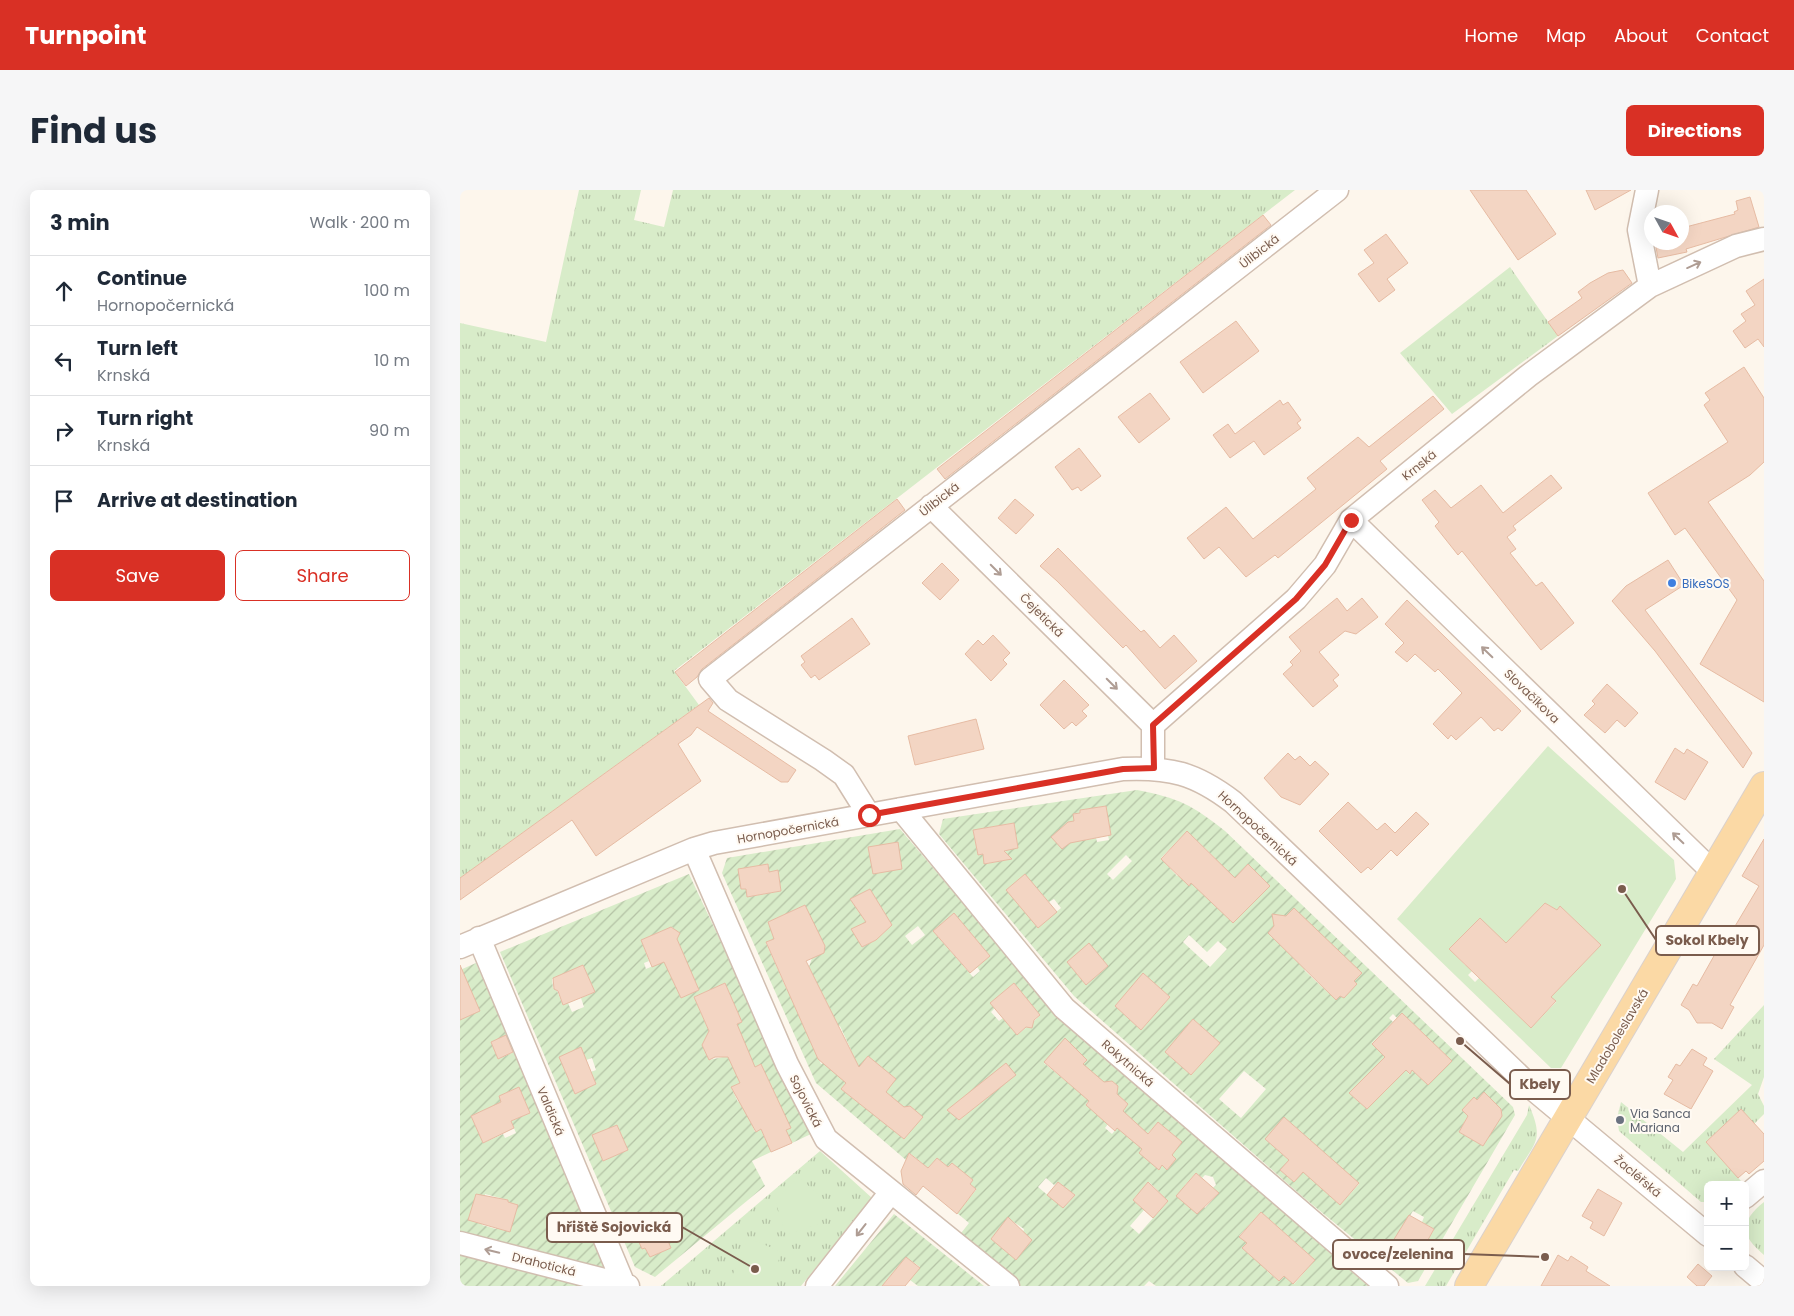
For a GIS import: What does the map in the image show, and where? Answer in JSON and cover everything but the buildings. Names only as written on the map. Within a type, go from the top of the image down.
[{"type":"main road","name":"Mladoboleslavská","points":[[1469,1286],[1764,786]]},
{"type":"street","name":"Úlibická","points":[[869,815],[844,775],[728,700],[710,679],[1337,190]]},
{"type":"street","points":[[1647,190],[1639,230],[1650,286]]},
{"type":"street","name":"Krnská","points":[[1153,725],[1296,599],[1325,565],[1351,520],[1528,376],[1650,286],[1736,246],[1764,239]]},
{"type":"street","name":"Čejetická","points":[[931,506],[1153,725]]},
{"type":"street","name":"Slovačíkova","points":[[1351,520],[1713,872]]},
{"type":"street","points":[[1153,725],[1154,768]]},
{"type":"street","name":"Hornopočernická","points":[[470,942],[694,849],[714,843],[1123,769],[1154,768],[1180,772],[1201,780],[1233,802],[1522,1079],[1568,1118]]},
{"type":"street","name":"Rokytnická","points":[[901,809],[1064,1008],[1387,1286]]},
{"type":"street","name":"Sojovická","points":[[694,849],[788,1064],[826,1139],[1008,1286]]},
{"type":"street","name":"Valdická","points":[[470,942],[626,1285]]},
{"type":"street","name":"Žacléřská","points":[[1568,1118],[1704,1231]]},
{"type":"street","points":[[1749,1194],[1764,1181]]},
{"type":"street","points":[[817,1286],[891,1192]]},
{"type":"street","name":"Drahotická","points":[[460,1243],[626,1285]]},
{"type":"green space","points":[[579,190],[641,190],[634,220],[664,227],[673,190],[1295,190],[674,671],[699,705],[460,878],[460,323],[546,342]]},
{"type":"green space","points":[[1510,267],[1558,336],[1452,414],[1400,353]]},
{"type":"green space","points":[[1548,746],[1674,860],[1676,879],[1561,1068],[1551,1068],[1397,919]],"holes":[[[1545,903],[1557,910],[1561,907],[1601,945],[1551,997],[1556,1002],[1531,1028],[1486,985],[1482,975],[1475,982],[1468,975],[1475,968],[1465,965],[1450,949],[1500,950]]]},
{"type":"green space","points":[[1137,790],[1164,796],[1194,809],[1225,831],[1513,1107],[1515,1115],[1418,1281],[1408,1283],[1303,1197],[1074,996],[939,834],[943,819]],"holes":[[[1106,806],[1110,830],[1107,831],[1109,840],[1097,842],[1096,838],[1085,840],[1074,821],[1073,814],[1080,813],[1080,810]],[[1014,823],[1018,848],[1005,850],[1007,860],[985,864],[983,854],[978,855],[973,830]],[[1187,831],[1215,858],[1203,870],[1177,876],[1161,858]],[[1126,855],[1132,861],[1113,880],[1107,874]],[[1248,864],[1270,886],[1233,923],[1212,902]],[[1025,875],[1049,902],[1054,899],[1061,908],[1038,927]],[[1293,909],[1274,939],[1269,933]],[[1189,935],[1207,952],[1218,941],[1227,949],[1210,967],[1183,942]],[[1089,944],[1108,966],[1086,985],[1067,962]],[[1321,952],[1361,973],[1354,981],[1357,984],[1344,997],[1340,996],[1336,1000],[1304,970]],[[1144,974],[1170,997],[1141,1030],[1115,1006]],[[1402,1013],[1452,1061],[1428,1085],[1412,1070],[1409,1074],[1406,1070],[1367,1109],[1349,1093],[1385,1057],[1372,1043],[1393,1022],[1389,1018],[1393,1014],[1397,1018]],[[1193,1019],[1220,1043],[1191,1075],[1165,1052]],[[1244,1071],[1266,1089],[1241,1118],[1219,1099]],[[1484,1092],[1501,1109],[1502,1114],[1483,1146],[1459,1132],[1468,1116],[1462,1110],[1474,1098],[1477,1100]],[[1284,1117],[1359,1184],[1340,1205],[1304,1171],[1294,1182],[1280,1170],[1289,1160],[1266,1139]],[[1413,1211],[1424,1217],[1422,1222],[1434,1229],[1419,1256],[1393,1241]]]},
{"type":"green space","points":[[900,829],[1058,1015],[1368,1286],[1156,1286],[1149,1281],[1144,1286],[1020,1286],[958,1237],[969,1223],[957,1213],[976,1190],[970,1184],[973,1180],[952,1163],[948,1167],[937,1158],[928,1168],[911,1154],[906,1160],[816,1083],[722,873],[727,858]],"holes":[[[768,864],[769,872],[778,871],[781,891],[748,897],[746,889],[741,889]],[[870,889],[892,925],[876,940],[862,947],[866,922],[851,899]],[[805,905],[802,938],[818,931],[824,951],[812,958],[809,967],[815,980],[787,990],[766,943],[775,938],[768,922]],[[954,913],[990,956],[977,967],[980,971],[973,977],[933,931]],[[918,926],[925,935],[912,945],[905,936]],[[1014,983],[1040,1015],[1033,1022],[1032,1026],[1027,1027],[1017,1035],[1003,1018],[999,1021],[991,1012],[995,1008],[990,1003]],[[825,999],[834,1018],[832,1029],[840,1026],[851,1050],[821,1064],[798,1012]],[[1065,1038],[1086,1060],[1067,1082],[1044,1063]],[[868,1056],[896,1079],[874,1105],[870,1102],[865,1108],[841,1089]],[[1015,1075],[959,1120],[947,1110]],[[1112,1081],[1118,1086],[1117,1094],[1128,1104],[1123,1111],[1127,1116],[1112,1134],[1105,1128],[1108,1124],[1086,1104],[1105,1083]],[[911,1107],[922,1117],[904,1139],[885,1123]],[[1158,1122],[1182,1142],[1162,1166],[1142,1140]],[[1196,1173],[1202,1178],[1205,1175],[1213,1177],[1216,1185],[1213,1188],[1219,1193],[1205,1208],[1185,1185]],[[1046,1178],[1054,1185],[1058,1182],[1075,1195],[1063,1208],[1038,1187]],[[1149,1182],[1168,1201],[1139,1234],[1130,1226],[1144,1210],[1133,1200]],[[1261,1212],[1315,1260],[1294,1284],[1284,1276],[1279,1281],[1267,1271],[1272,1265],[1256,1260],[1242,1248],[1247,1243],[1239,1236]],[[1008,1218],[1024,1229],[1016,1260],[991,1239]]]},
{"type":"green space","points":[[689,874],[811,1134],[792,1143],[788,1134],[768,1143],[771,1152],[752,1161],[765,1186],[655,1277],[635,1267],[500,952]],"holes":[[[672,927],[678,933],[677,939],[683,953],[646,969],[644,963],[649,961],[641,940]],[[583,965],[595,992],[581,998],[584,1007],[572,1012],[568,1003],[563,1005],[557,991],[553,988],[552,979]],[[693,976],[699,990],[681,998],[675,984]],[[725,983],[742,1022],[731,1027],[723,1057],[709,1060],[702,1045],[709,1031],[694,997]],[[581,1048],[586,1060],[592,1058],[596,1070],[591,1072],[596,1084],[575,1094],[559,1057]],[[761,1064],[790,1128],[765,1139],[761,1129],[755,1132],[751,1122],[747,1098],[738,1102],[731,1087],[740,1083],[737,1076]],[[617,1125],[628,1150],[603,1161],[593,1135]],[[659,1212],[670,1237],[667,1239],[671,1248],[650,1257],[645,1248],[642,1249],[637,1236],[630,1238],[624,1224],[632,1220],[633,1223]]]},
{"type":"green space","points":[[476,963],[607,1264],[600,1271],[460,1234],[460,970]],"holes":[[[506,1035],[514,1052],[498,1059],[491,1042]],[[519,1087],[530,1113],[511,1121],[516,1133],[505,1138],[503,1134],[483,1143],[471,1116],[493,1106],[504,1109],[499,1096]],[[485,1194],[508,1200],[496,1229],[482,1225]]]},
{"type":"green space","points":[[1764,1005],[1764,1077],[1758,1094],[1764,1106],[1764,1114],[1754,1124],[1741,1109],[1706,1142],[1741,1181],[1704,1181],[1704,1202],[1701,1202],[1619,1131],[1617,1118],[1621,1102],[1683,1152],[1752,1085],[1714,1059]]},
{"type":"green space","points":[[1529,1105],[1534,1117],[1537,1133],[1533,1146],[1518,1171],[1514,1170],[1446,1286],[1425,1286],[1527,1115]]},
{"type":"green space","points":[[820,1151],[872,1198],[801,1286],[661,1286]]},
{"type":"green space","points":[[799,1177],[823,1199],[821,1223],[786,1235],[775,1200]]},
{"type":"green space","points":[[1764,1202],[1764,1255],[1749,1238],[1749,1218]]},
{"type":"green space","points":[[894,1214],[984,1286],[918,1286],[910,1280],[920,1267],[906,1257],[885,1282],[890,1286],[835,1286]]},
{"type":"green space","points":[[748,1238],[782,1252],[768,1286],[728,1286]]},
{"type":"green space","points":[[460,1254],[601,1286],[460,1286]]},
{"type":"place","name":"BikeSOS","points":[[1672,583]]},
{"type":"place","name":"Sokol Kbely","points":[[1622,889]]},
{"type":"place","name":"Kbely","points":[[1460,1041]]},
{"type":"place","name":"Via Sanca Mariana","points":[[1620,1120]]},
{"type":"place","name":"ovoce/zelenina","points":[[1545,1257]]},
{"type":"place","name":"hřiště Sojovická","points":[[755,1269]]},
{"type":"route","points":[[869,815],[1123,769],[1154,768],[1153,725],[1296,599],[1325,565],[1351,520]]}]
